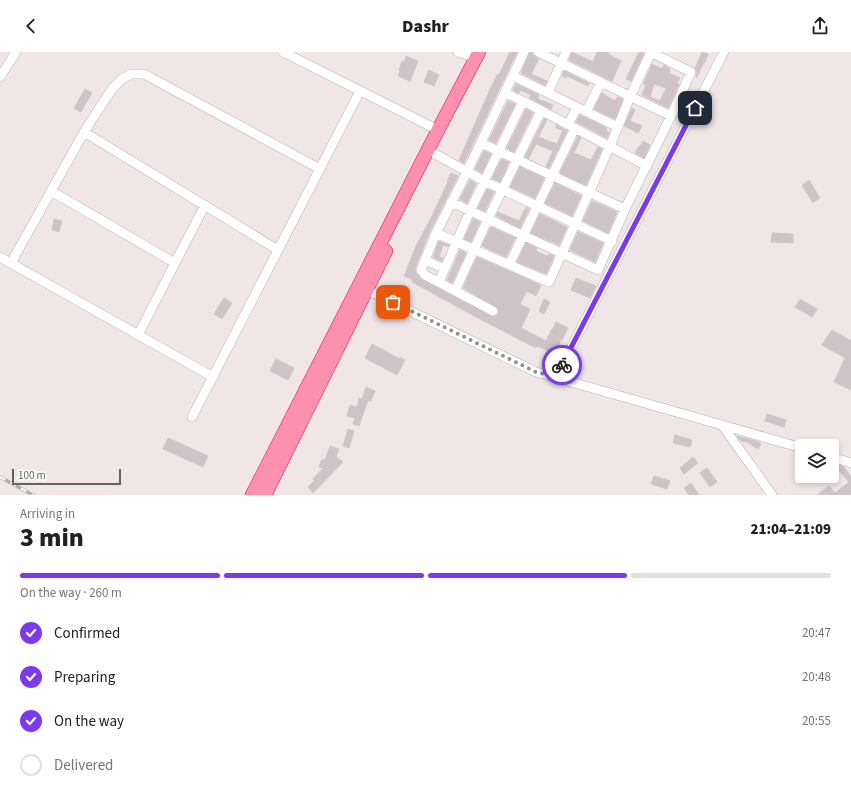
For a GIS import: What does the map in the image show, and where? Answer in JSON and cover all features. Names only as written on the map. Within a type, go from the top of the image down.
[{"type":"highway","points":[[252,495],[438,130],[480,54]]},
{"type":"highway","points":[[265,495],[435,154],[480,54]]},
{"type":"street","points":[[0,77],[16,52]]},
{"type":"street","points":[[283,52],[438,130]]},
{"type":"street","points":[[458,52],[480,54]]},
{"type":"street","points":[[493,311],[423,273],[421,270],[436,233],[467,172],[524,52]]},
{"type":"street","points":[[538,52],[671,116]]},
{"type":"street","points":[[548,93],[566,52]]},
{"type":"street","points":[[436,233],[549,282],[562,254],[575,224],[590,193],[630,97],[651,52],[691,72],[625,209],[598,270],[562,254],[451,202]]},
{"type":"street","points":[[556,377],[724,52]]},
{"type":"street","points":[[11,263],[84,132],[112,89],[122,79],[131,74],[144,74],[320,169]]},
{"type":"street","points":[[513,76],[618,127]]},
{"type":"street","points":[[586,112],[600,82]]},
{"type":"street","points":[[192,417],[360,91]]},
{"type":"street","points":[[505,93],[647,166]]},
{"type":"street","points":[[439,282],[470,211],[523,101]]},
{"type":"street","points":[[510,265],[552,175],[572,127],[577,107]]},
{"type":"street","points":[[455,291],[488,219],[541,111]]},
{"type":"street","points":[[84,132],[278,250]]},
{"type":"street","points":[[481,143],[625,209]]},
{"type":"street","points":[[435,154],[502,190],[612,241]]},
{"type":"street","points":[[51,191],[174,263]]},
{"type":"street","points":[[138,335],[204,205]]},
{"type":"street","points":[[0,257],[213,377]]},
{"type":"street","points":[[425,260],[444,269]]},
{"type":"street","points":[[367,290],[536,372],[795,446]]},
{"type":"street","points":[[722,424],[772,495]]},
{"type":"street","points":[[839,459],[851,463]]},
{"type":"building","points":[[510,52],[517,52],[464,163],[459,160],[492,85],[498,74],[499,75]]},
{"type":"building","points":[[530,52],[532,52],[533,56],[539,59],[531,74],[547,81],[545,85],[521,73]]},
{"type":"building","points":[[572,52],[593,62],[597,52],[609,52],[608,54],[621,61],[612,81],[569,60]]},
{"type":"building","points":[[639,52],[644,53],[631,81],[626,79]]},
{"type":"building","points":[[702,52],[708,54],[705,63],[704,62],[696,77],[697,72],[695,68]]},
{"type":"building","points":[[406,56],[418,61],[410,81],[398,76],[402,61],[404,62]]},
{"type":"building","points":[[652,64],[662,69],[664,65],[670,69],[669,73],[680,78],[677,83],[679,84],[668,108],[642,95],[646,85],[643,84]],"holes":[[[654,84],[666,88],[660,101],[650,97]]]},
{"type":"building","points":[[429,70],[439,75],[434,86],[424,82]]},
{"type":"building","points":[[564,71],[589,83],[588,86],[567,76],[566,78],[562,76]]},
{"type":"building","points":[[516,84],[539,95],[538,99],[553,105],[551,109],[529,98],[531,95],[520,90],[519,93],[513,90]]},
{"type":"building","points":[[85,89],[92,93],[81,112],[74,108]]},
{"type":"building","points":[[602,93],[615,101],[617,97],[623,99],[615,119],[594,109]]},
{"type":"building","points":[[508,101],[515,104],[496,143],[489,140]]},
{"type":"building","points":[[632,108],[635,110],[630,121],[642,126],[638,133],[624,126]]},
{"type":"building","points":[[526,109],[533,113],[514,152],[507,148]]},
{"type":"building","points":[[580,115],[607,128],[606,131],[609,132],[607,138],[576,122]]},
{"type":"building","points":[[544,119],[547,120],[538,137],[557,144],[563,130],[556,128],[556,125],[567,131],[549,168],[546,166],[553,151],[536,144],[529,158],[525,157]]},
{"type":"building","points":[[578,136],[581,138],[574,153],[591,160],[598,147],[602,149],[586,185],[560,173]]},
{"type":"building","points":[[643,141],[650,145],[644,158],[635,153]]},
{"type":"building","points":[[484,151],[491,154],[482,173],[475,169]]},
{"type":"building","points":[[502,159],[509,162],[500,182],[492,178]]},
{"type":"building","points":[[520,167],[544,178],[535,198],[510,187]]},
{"type":"building","points":[[451,173],[458,176],[430,231],[415,268],[416,273],[422,280],[493,317],[498,314],[498,308],[463,288],[477,257],[541,285],[536,296],[527,291],[520,304],[530,309],[521,328],[546,341],[556,322],[568,328],[562,340],[561,339],[556,354],[537,346],[536,348],[412,282],[413,280],[404,276],[416,246],[432,216]]},
{"type":"building","points":[[470,180],[476,184],[467,203],[460,199]]},
{"type":"building","points":[[809,180],[820,198],[813,203],[802,185]]},
{"type":"building","points":[[555,183],[581,196],[572,216],[545,203]]},
{"type":"building","points":[[487,189],[494,192],[485,211],[478,208]]},
{"type":"building","points":[[592,201],[617,212],[608,233],[583,221]]},
{"type":"building","points":[[526,207],[529,209],[520,228],[496,216],[498,212],[519,221]]},
{"type":"building","points":[[540,214],[567,227],[559,245],[531,233]]},
{"type":"building","points":[[54,219],[62,221],[59,232],[52,230]]},
{"type":"building","points":[[473,219],[480,222],[471,242],[464,239]]},
{"type":"building","points":[[491,227],[515,238],[506,257],[482,246]]},
{"type":"building","points":[[578,232],[603,243],[595,262],[570,250]]},
{"type":"building","points":[[772,233],[793,234],[793,243],[771,242]]},
{"type":"building","points":[[439,241],[449,245],[448,247],[443,245],[439,257],[443,258],[442,261],[433,257]]},
{"type":"building","points":[[526,243],[537,248],[536,251],[547,256],[549,254],[554,256],[546,274],[517,262]]},
{"type":"building","points":[[460,250],[466,253],[452,283],[447,280]]},
{"type":"building","points":[[576,278],[596,286],[590,298],[571,290]]},
{"type":"building","points":[[224,298],[232,303],[222,319],[214,314]]},
{"type":"building","points":[[544,299],[550,302],[544,314],[539,311]]},
{"type":"building","points":[[800,299],[817,309],[812,317],[795,307]]},
{"type":"building","points":[[832,330],[851,341],[851,390],[834,382],[845,358],[822,345]]},
{"type":"building","points":[[372,344],[400,359],[400,357],[405,360],[397,375],[365,358]]},
{"type":"building","points":[[276,359],[294,368],[288,380],[270,371]]},
{"type":"building","points":[[366,387],[375,391],[371,401],[368,400],[359,426],[353,424],[355,418],[347,416],[350,405],[357,407],[359,398],[362,399]]},
{"type":"building","points":[[767,414],[786,420],[784,427],[765,421]]},
{"type":"building","points":[[348,429],[354,431],[349,448],[343,446]]},
{"type":"building","points":[[675,435],[692,440],[690,447],[673,443]]},
{"type":"building","points":[[737,436],[756,441],[761,444],[758,449],[745,441],[740,440]]},
{"type":"building","points":[[168,438],[208,456],[203,467],[163,449]]},
{"type":"building","points":[[330,446],[339,449],[336,457],[343,462],[313,493],[308,487],[323,468],[319,467],[322,459],[325,460]]},
{"type":"building","points":[[693,457],[698,463],[684,474],[680,468]]},
{"type":"building","points":[[839,465],[844,467],[851,477],[851,495],[817,495],[829,486],[835,493],[849,482],[839,470]]},
{"type":"building","points":[[707,468],[717,482],[710,487],[700,473]]},
{"type":"building","points":[[654,476],[670,481],[667,489],[651,484]]},
{"type":"building","points":[[691,483],[699,495],[689,495],[684,488]]},
{"type":"railway","points":[[0,477],[33,495]]},
{"type":"way so far","points":[[393,302],[536,372],[556,377],[562,365]]},
{"type":"route","points":[[562,365],[695,108]]}]
